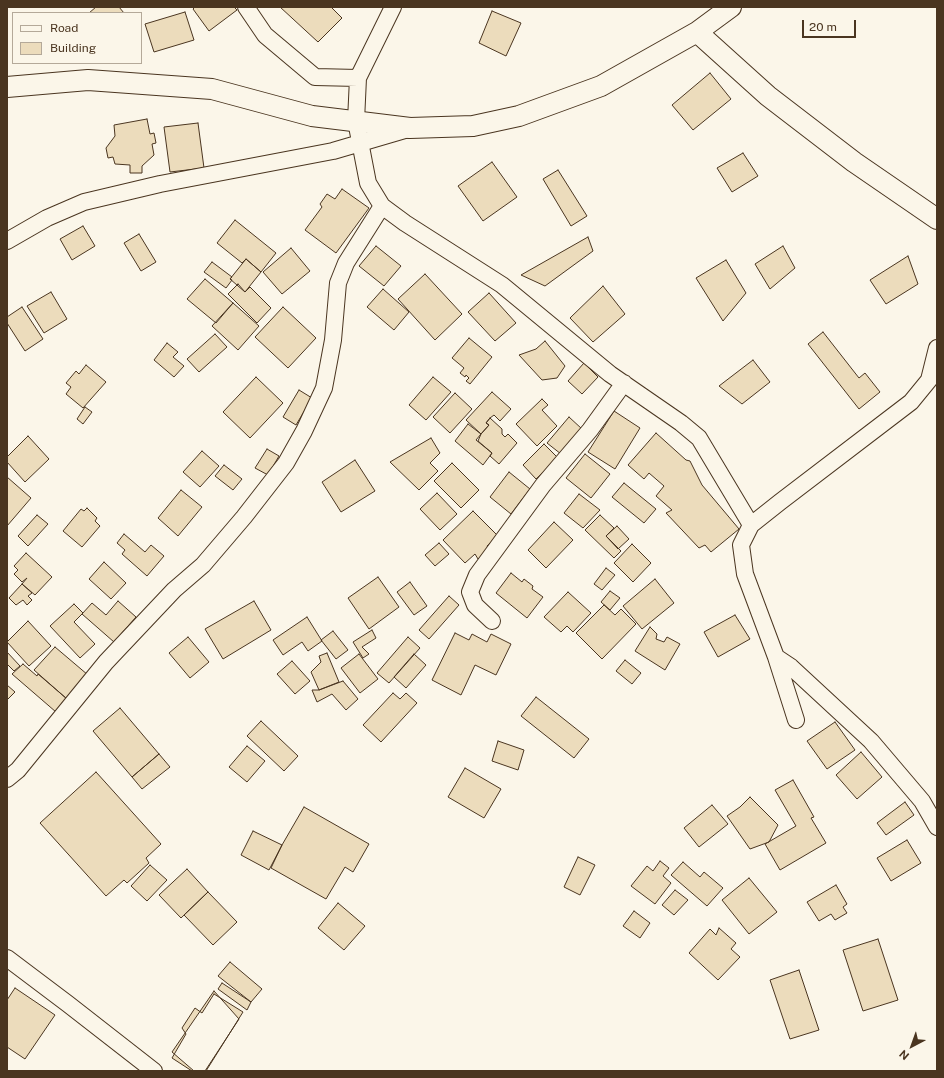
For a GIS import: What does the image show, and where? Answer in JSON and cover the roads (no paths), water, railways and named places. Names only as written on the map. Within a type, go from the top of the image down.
[{"type":"street","points":[[246,7],[265,35],[315,77],[358,78]]},
{"type":"street","points":[[394,7],[358,78],[356,121],[368,182],[382,206],[405,223],[502,285],[610,374],[681,423],[699,438],[751,525]]},
{"type":"street","points":[[7,87],[88,80],[212,89],[312,116],[410,128],[473,126],[518,116],[601,86],[697,32],[731,7]]},
{"type":"street","points":[[697,32],[768,96],[854,162],[937,219]]},
{"type":"street","points":[[7,240],[47,218],[84,202],[160,184],[333,151],[361,144],[410,128]]},
{"type":"street","points":[[7,779],[18,770],[106,662],[174,590],[203,565],[244,517],[286,463],[304,431],[324,388],[333,340],[338,283],[346,263],[382,206]]},
{"type":"street","points":[[796,720],[776,657],[745,574],[741,545],[751,525],[911,402],[929,380],[937,348]]},
{"type":"street","points":[[492,621],[474,605],[470,592],[477,575],[543,485],[590,430],[624,383]]},
{"type":"street","points":[[776,657],[791,667],[871,741],[922,801],[937,827]]},
{"type":"street","points":[[7,958],[154,1071]]}]
